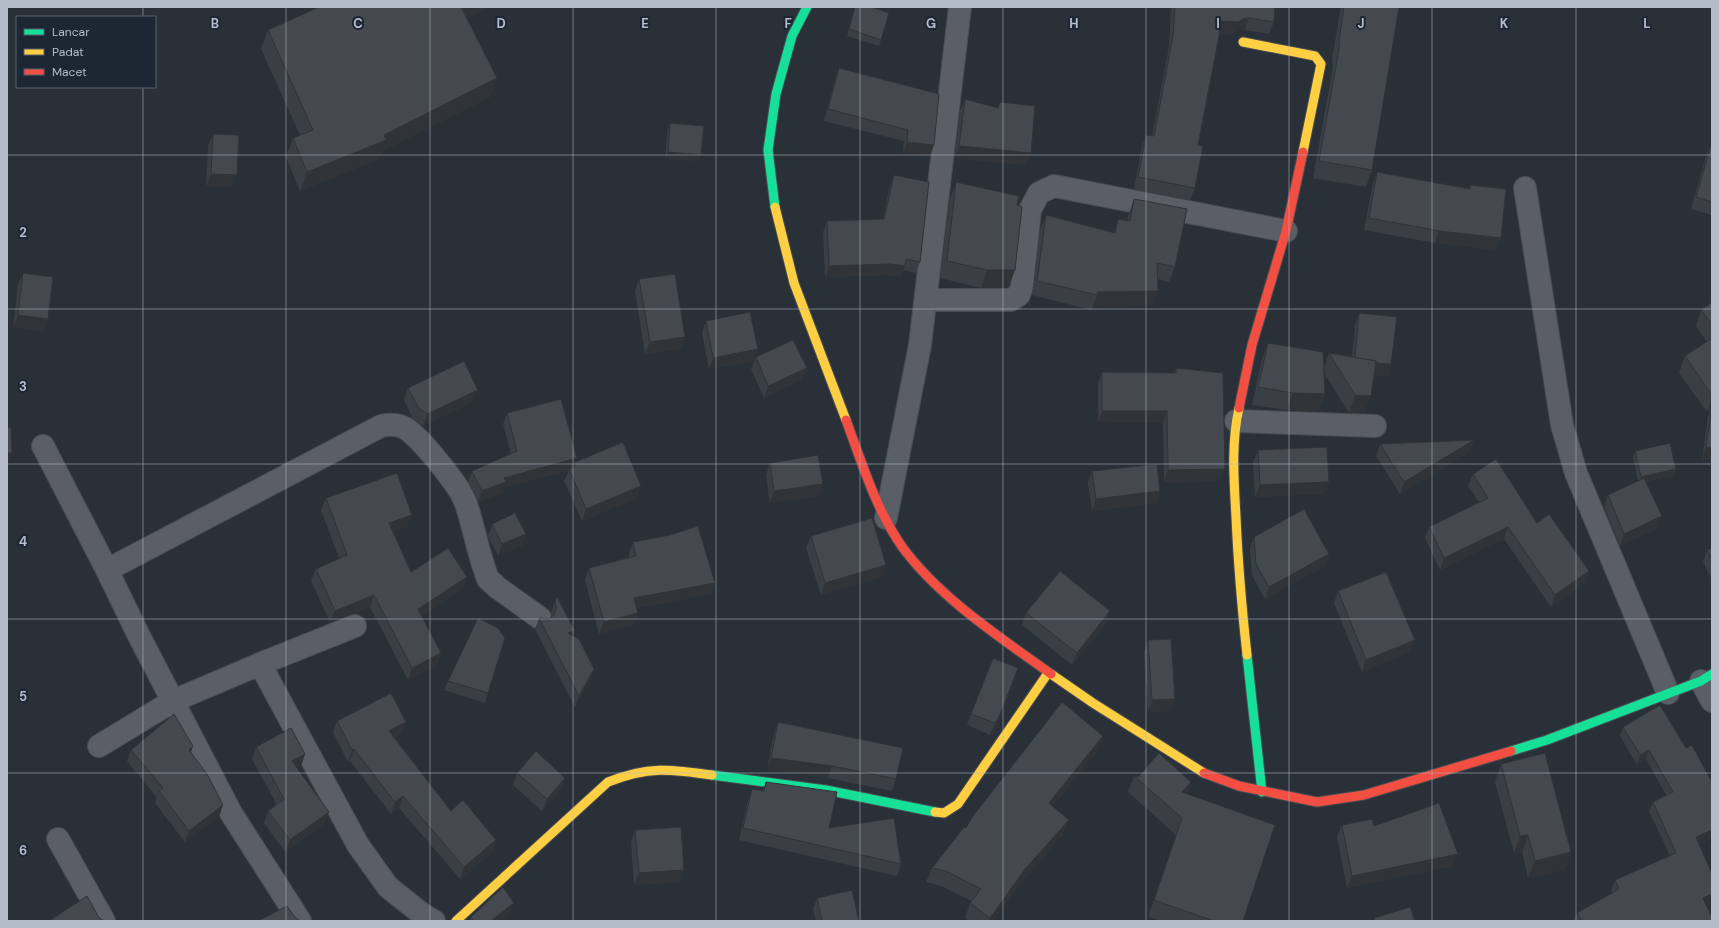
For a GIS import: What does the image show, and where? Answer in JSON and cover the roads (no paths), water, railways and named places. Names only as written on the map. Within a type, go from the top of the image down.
[{"type":"street","points":[[807,7],[792,36],[776,94],[768,150],[776,213],[794,283],[878,504],[886,518],[903,547],[930,578],[995,634],[1048,673],[1202,772],[1240,786],[1262,792],[1317,802],[1364,795],[1547,740],[1706,678],[1712,701]]},
{"type":"street","points":[[886,518],[920,345],[960,7]]},
{"type":"street","points":[[1243,42],[1316,56],[1321,64],[1286,231],[1252,345],[1236,421],[1234,478],[1240,595],[1262,792]]},
{"type":"street","points":[[926,300],[1011,300],[1019,295],[1022,286],[1030,210],[1039,193],[1054,186],[1286,231]]},
{"type":"street","points":[[1525,188],[1562,425],[1576,472],[1668,693]]},
{"type":"street","points":[[1236,421],[1375,426]]},
{"type":"street","points":[[107,570],[374,429],[392,424],[404,428],[412,434],[444,469],[464,499],[488,579],[498,588],[540,618]]},
{"type":"street","points":[[42,446],[231,813],[300,921]]},
{"type":"street","points":[[99,746],[173,702],[260,664],[356,626]]},
{"type":"street","points":[[260,664],[358,845],[388,887],[422,914],[434,921]]},
{"type":"street","points":[[456,921],[608,782],[630,773],[650,770],[676,770],[826,790],[924,811],[944,813],[958,804],[1048,673]]},
{"type":"street","points":[[58,839],[104,921]]}]
